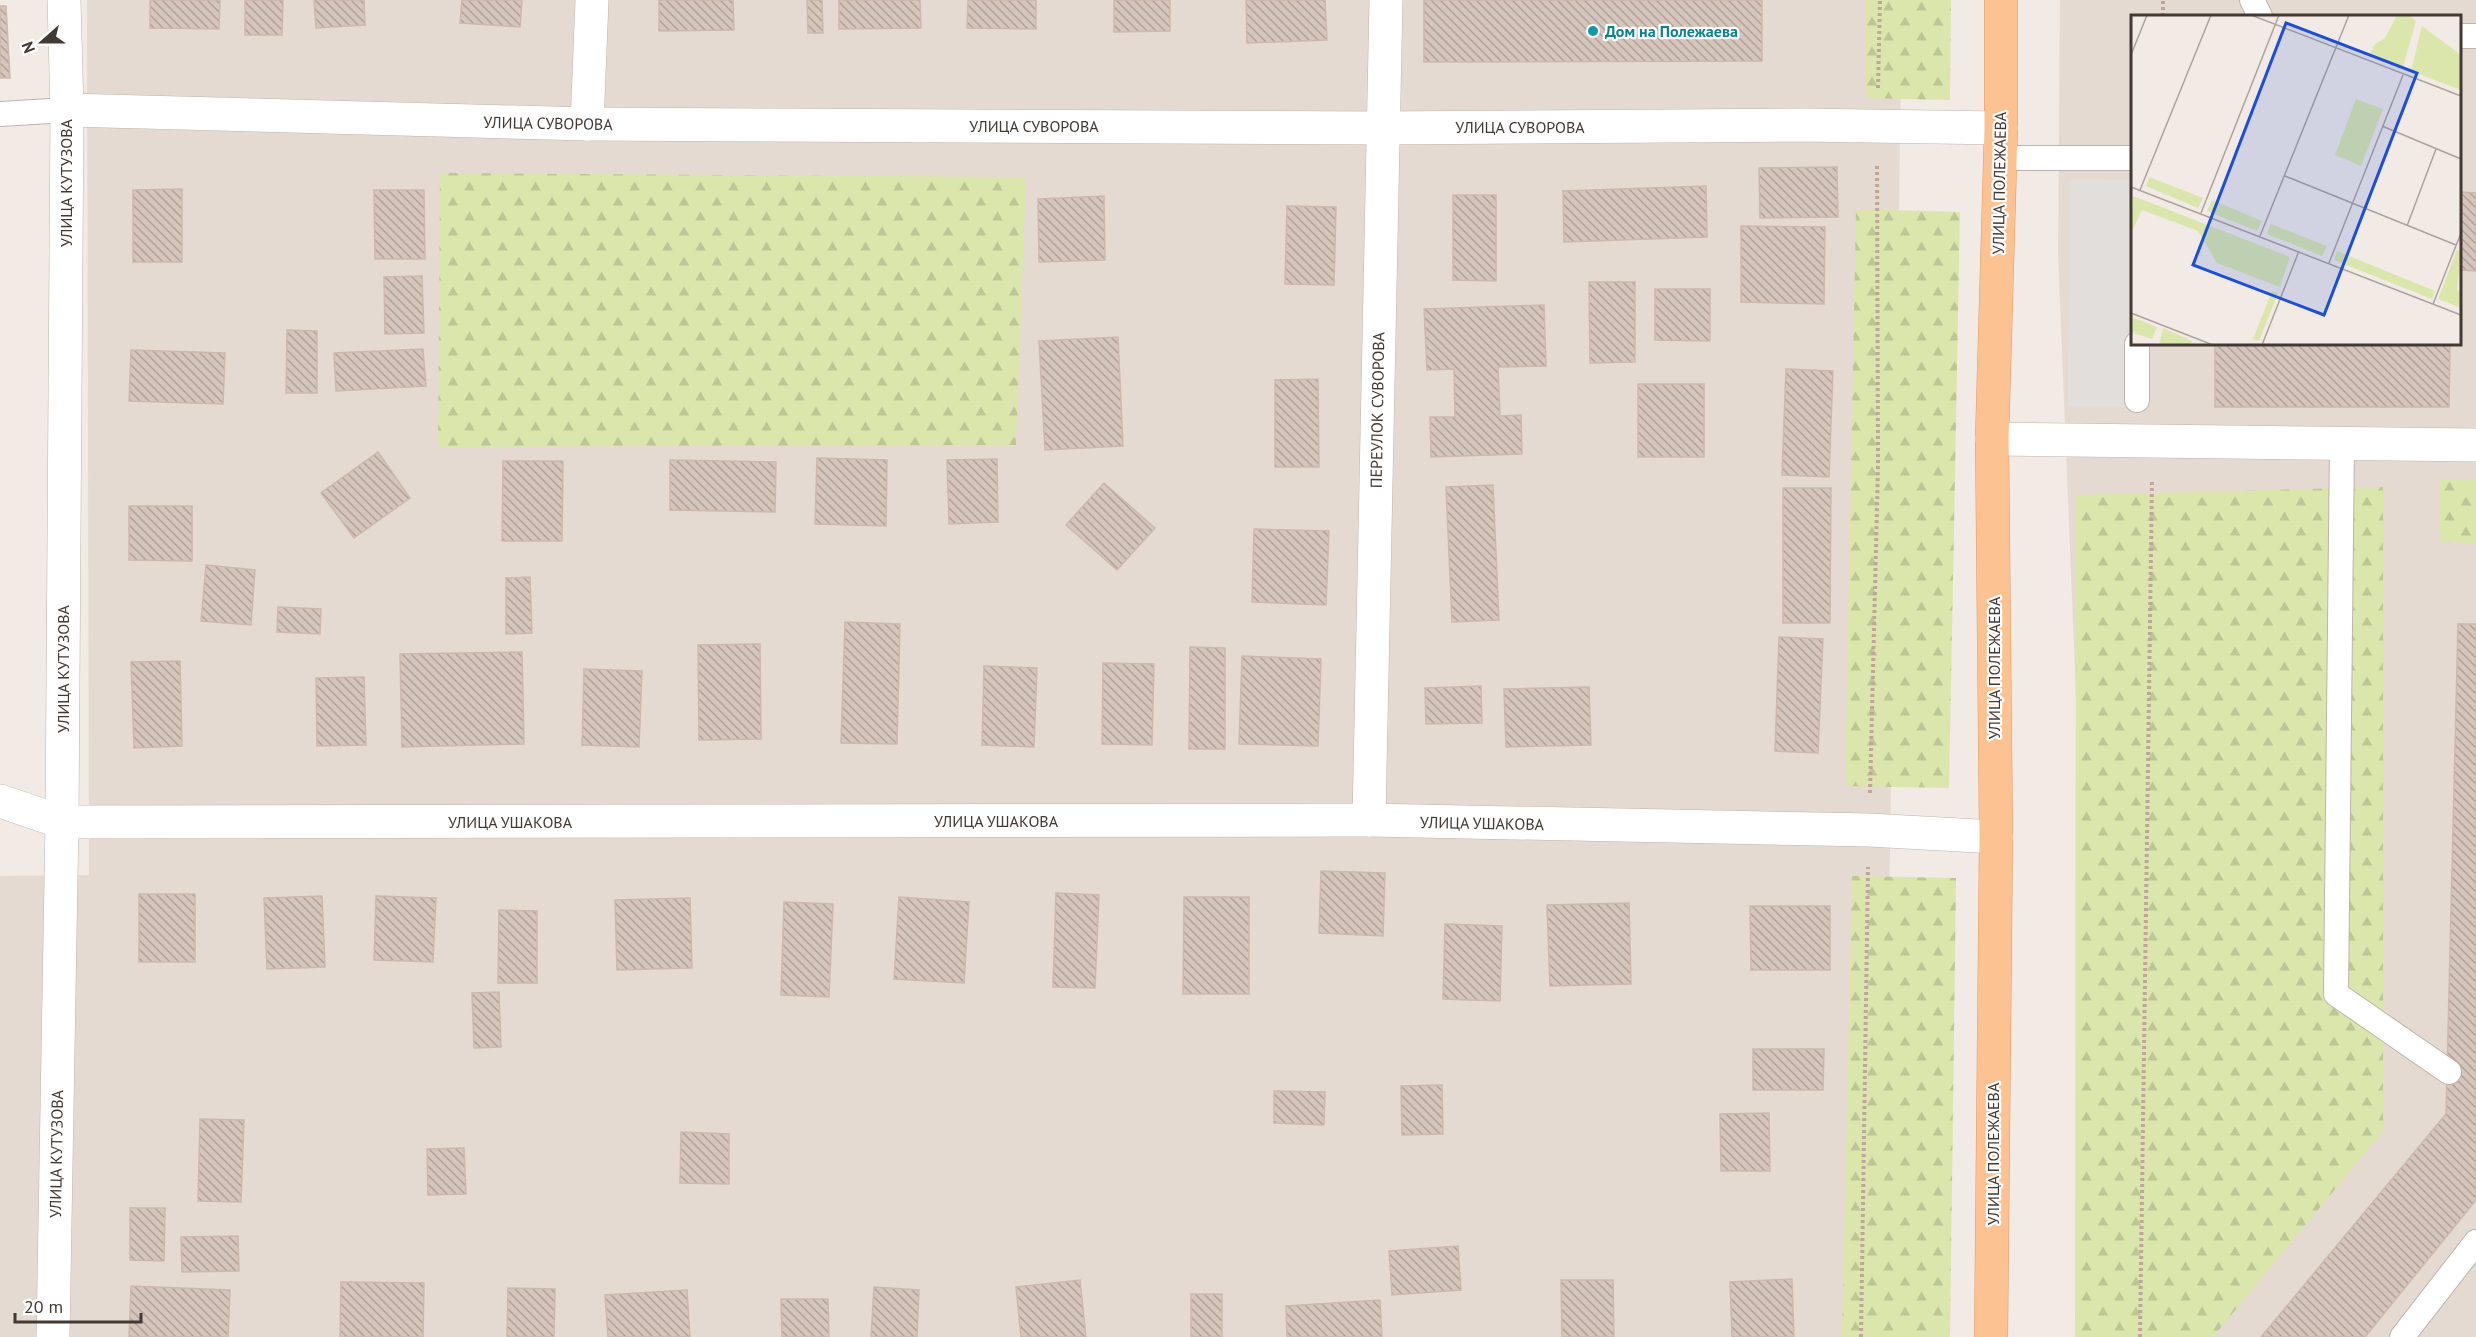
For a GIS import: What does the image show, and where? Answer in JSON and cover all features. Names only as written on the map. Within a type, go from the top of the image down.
[{"type":"main road","name":"УЛИЦА ПОЛЕЖАЕВА","points":[[1991,1337],[1996,837],[1992,439],[2001,143],[2001,0]]},
{"type":"street","name":"УЛИЦА КУТУЗОВА","points":[[53,1337],[62,822],[67,110],[64,0]]},
{"type":"street","points":[[587,124],[592,0]]},
{"type":"street","name":"ПЕРЕУЛОК СУВОРОВА","points":[[1369,820],[1386,0]]},
{"type":"street","name":"УЛИЦА СУВОРОВА","points":[[67,110],[587,124],[1382,128],[1801,125],[1877,127],[2001,143]]},
{"type":"street","points":[[1992,439],[2476,445]]},
{"type":"street","name":"УЛИЦА УШАКОВА","points":[[0,801],[62,822],[1369,820],[1869,830],[1996,837]]},
{"type":"lane","points":[[2252,0],[2260,15]]},
{"type":"lane","points":[[0,114],[67,110]]},
{"type":"lane","points":[[2001,143],[2131,158]]},
{"type":"lane","points":[[2137,345],[2137,400]]},
{"type":"lane","points":[[2342,443],[2336,994],[2449,1072]]},
{"type":"lane","points":[[2402,1337],[2476,1242]]},
{"type":"path","points":[[1861,1337],[1869,830],[1878,466],[1877,127],[1880,0]]},
{"type":"path","points":[[2140,1337],[2153,544]]},
{"type":"shaded area","points":[[87,0],[1902,0],[1883,1337],[0,1337],[0,876],[89,875]]},
{"type":"shaded area","points":[[2060,0],[2476,0],[2476,1337],[2102,1337],[2058,253]]},
{"type":"shaded area","points":[[2070,179],[2131,180],[2130,407],[2068,406]]},
{"type":"green space","points":[[1866,0],[1951,0],[1950,100],[1865,98]]},
{"type":"green space","points":[[440,173],[1026,177],[1016,445],[438,447]]},
{"type":"green space","points":[[1856,209],[1960,212],[1949,788],[1845,786]]},
{"type":"green space","points":[[2440,480],[2476,480],[2476,543],[2439,542]]},
{"type":"green space","points":[[2383,487],[2383,1131],[2213,1337],[2075,1337],[2076,495]]},
{"type":"green space","points":[[1852,876],[1956,878],[1950,1337],[1842,1337]]},
{"type":"building","points":[[150,0],[220,0],[219,29],[150,28]]},
{"type":"building","points":[[245,0],[283,0],[282,35],[245,35]]},
{"type":"building","points":[[314,0],[364,0],[365,25],[316,28]]},
{"type":"building","points":[[462,0],[522,0],[520,27],[460,23]]},
{"type":"building","points":[[659,0],[733,0],[734,30],[659,31]]},
{"type":"building","points":[[807,0],[822,0],[823,33],[808,33]]},
{"type":"building","points":[[839,0],[920,0],[921,28],[839,29]]},
{"type":"building","points":[[968,0],[1036,0],[1036,29],[967,28]]},
{"type":"building","points":[[1114,0],[1170,0],[1170,31],[1114,32]]},
{"type":"building","points":[[1246,0],[1325,0],[1327,40],[1247,43]]},
{"type":"building","name":"Дом на Полежаева","points":[[1424,0],[1762,0],[1762,61],[1424,62]]},
{"type":"building","points":[[0,6],[6,6],[10,78],[0,78]]},
{"type":"building","points":[[1837,167],[1838,217],[1760,218],[1759,168]]},
{"type":"building","points":[[1706,186],[1707,237],[1564,242],[1563,191]]},
{"type":"building","points":[[182,189],[182,262],[133,262],[133,190]]},
{"type":"building","points":[[374,190],[424,190],[425,259],[375,259]]},
{"type":"building","points":[[2462,192],[2476,193],[2476,271],[2461,270]]},
{"type":"building","points":[[1453,195],[1496,195],[1496,281],[1453,280]]},
{"type":"building","points":[[1104,196],[1105,260],[1039,262],[1038,199]]},
{"type":"building","points":[[1287,206],[1336,207],[1334,285],[1285,284]]},
{"type":"building","points":[[1741,226],[1825,227],[1824,304],[1741,302]]},
{"type":"building","points":[[422,276],[424,333],[385,334],[384,277]]},
{"type":"building","points":[[1589,282],[1635,282],[1635,362],[1590,363]]},
{"type":"building","points":[[1655,289],[1710,289],[1710,341],[1655,340]]},
{"type":"building","points":[[1544,305],[1546,366],[1498,367],[1500,416],[1521,415],[1522,454],[1431,457],[1430,417],[1455,417],[1454,369],[1427,370],[1424,309]]},
{"type":"building","points":[[287,330],[317,331],[317,393],[286,393]]},
{"type":"building","points":[[1118,337],[1123,446],[1045,450],[1039,341]]},
{"type":"building","points":[[2215,345],[2450,345],[2449,407],[2215,407]]},
{"type":"building","points":[[423,349],[426,386],[336,391],[334,353]]},
{"type":"building","points":[[131,350],[225,353],[223,404],[129,401]]},
{"type":"building","points":[[1786,369],[1833,371],[1829,477],[1782,475]]},
{"type":"building","points":[[1318,379],[1319,467],[1275,467],[1275,380]]},
{"type":"building","points":[[1638,384],[1704,384],[1704,457],[1638,457]]},
{"type":"building","points":[[378,452],[410,498],[354,538],[321,493]]},
{"type":"building","points":[[817,458],[887,460],[886,526],[815,524]]},
{"type":"building","points":[[997,459],[998,522],[949,524],[947,460]]},
{"type":"building","points":[[670,460],[776,462],[775,512],[670,510]]},
{"type":"building","points":[[503,461],[563,461],[562,541],[502,541]]},
{"type":"building","points":[[1104,483],[1155,528],[1117,570],[1066,525]]},
{"type":"building","points":[[1493,485],[1499,620],[1452,622],[1446,487]]},
{"type":"building","points":[[1783,488],[1831,488],[1830,623],[1783,623]]},
{"type":"building","points":[[129,506],[192,506],[192,561],[129,560]]},
{"type":"building","points":[[1254,529],[1329,531],[1326,605],[1252,602]]},
{"type":"building","points":[[206,565],[255,570],[251,625],[201,621]]},
{"type":"building","points":[[530,577],[532,633],[506,634],[506,578]]},
{"type":"building","points":[[278,607],[321,609],[320,634],[277,632]]},
{"type":"building","points":[[845,622],[900,624],[897,744],[841,743]]},
{"type":"building","points":[[2458,624],[2476,624],[2476,1200],[2365,1337],[2261,1337],[2446,1114]]},
{"type":"building","points":[[1779,637],[1823,639],[1818,753],[1775,751]]},
{"type":"building","points":[[760,644],[761,739],[699,740],[698,645]]},
{"type":"building","points":[[1190,647],[1225,648],[1225,749],[1189,749]]},
{"type":"building","points":[[522,652],[524,744],[402,747],[400,654]]},
{"type":"building","points":[[1242,656],[1321,659],[1318,746],[1239,744]]},
{"type":"building","points":[[180,661],[182,746],[134,748],[131,662]]},
{"type":"building","points":[[1103,663],[1154,664],[1152,745],[1102,744]]},
{"type":"building","points":[[984,666],[1037,668],[1034,747],[982,745]]},
{"type":"building","points":[[584,669],[642,671],[639,747],[582,745]]},
{"type":"building","points":[[364,677],[366,745],[317,746],[316,678]]},
{"type":"building","points":[[1481,686],[1482,723],[1426,724],[1425,688]]},
{"type":"building","points":[[1589,687],[1591,745],[1506,747],[1504,689]]},
{"type":"building","points":[[1321,871],[1385,873],[1383,936],[1319,933]]},
{"type":"building","points":[[1056,893],[1099,895],[1095,988],[1053,987]]},
{"type":"building","points":[[139,894],[195,894],[195,962],[139,962]]},
{"type":"building","points":[[322,896],[325,967],[267,969],[264,898]]},
{"type":"building","points":[[376,896],[436,898],[433,962],[374,960]]},
{"type":"building","points":[[899,897],[969,902],[964,983],[894,979]]},
{"type":"building","points":[[1184,897],[1249,897],[1249,994],[1183,994]]},
{"type":"building","points":[[690,898],[692,968],[617,970],[615,900]]},
{"type":"building","points":[[784,902],[833,904],[829,997],[781,995]]},
{"type":"building","points":[[1629,903],[1631,984],[1550,986],[1547,905]]},
{"type":"building","points":[[1750,906],[1830,906],[1830,970],[1751,970]]},
{"type":"building","points":[[499,910],[537,911],[537,983],[498,983]]},
{"type":"building","points":[[1445,924],[1502,926],[1500,1001],[1443,999]]},
{"type":"building","points":[[499,992],[501,1047],[474,1048],[472,993]]},
{"type":"building","points":[[1753,1049],[1824,1049],[1823,1090],[1753,1090]]},
{"type":"building","points":[[1442,1085],[1443,1134],[1402,1135],[1401,1086]]},
{"type":"building","points":[[1274,1091],[1325,1092],[1324,1125],[1274,1123]]},
{"type":"building","points":[[1769,1113],[1770,1171],[1721,1171],[1720,1114]]},
{"type":"building","points":[[200,1119],[244,1120],[241,1202],[198,1201]]},
{"type":"building","points":[[681,1132],[729,1134],[729,1184],[680,1183]]},
{"type":"building","points":[[464,1148],[466,1194],[428,1195],[427,1149]]},
{"type":"building","points":[[130,1208],[165,1208],[164,1261],[130,1260]]},
{"type":"building","points":[[238,1236],[239,1271],[182,1272],[181,1237]]},
{"type":"building","points":[[1458,1246],[1461,1290],[1392,1295],[1389,1251]]},
{"type":"building","points":[[1792,1279],[1794,1337],[1732,1337],[1730,1282]]},
{"type":"building","points":[[1080,1280],[1086,1337],[1021,1337],[1016,1287]]},
{"type":"building","points":[[1561,1280],[1613,1280],[1614,1337],[1562,1337]]},
{"type":"building","points":[[341,1282],[424,1283],[423,1337],[340,1337]]},
{"type":"building","points":[[131,1286],[230,1290],[228,1337],[129,1337]]},
{"type":"building","points":[[874,1287],[919,1290],[917,1337],[871,1337]]},
{"type":"building","points":[[508,1288],[555,1289],[554,1337],[507,1337]]},
{"type":"building","points":[[687,1290],[690,1337],[608,1337],[605,1295]]},
{"type":"building","points":[[1191,1294],[1222,1294],[1222,1337],[1191,1337]]},
{"type":"building","points":[[781,1299],[828,1299],[829,1337],[782,1337]]},
{"type":"building","points":[[1380,1300],[1382,1337],[1287,1337],[1286,1306]]},
{"type":"place","name":"Дом на Полежаева","points":[[1593,31]]}]
